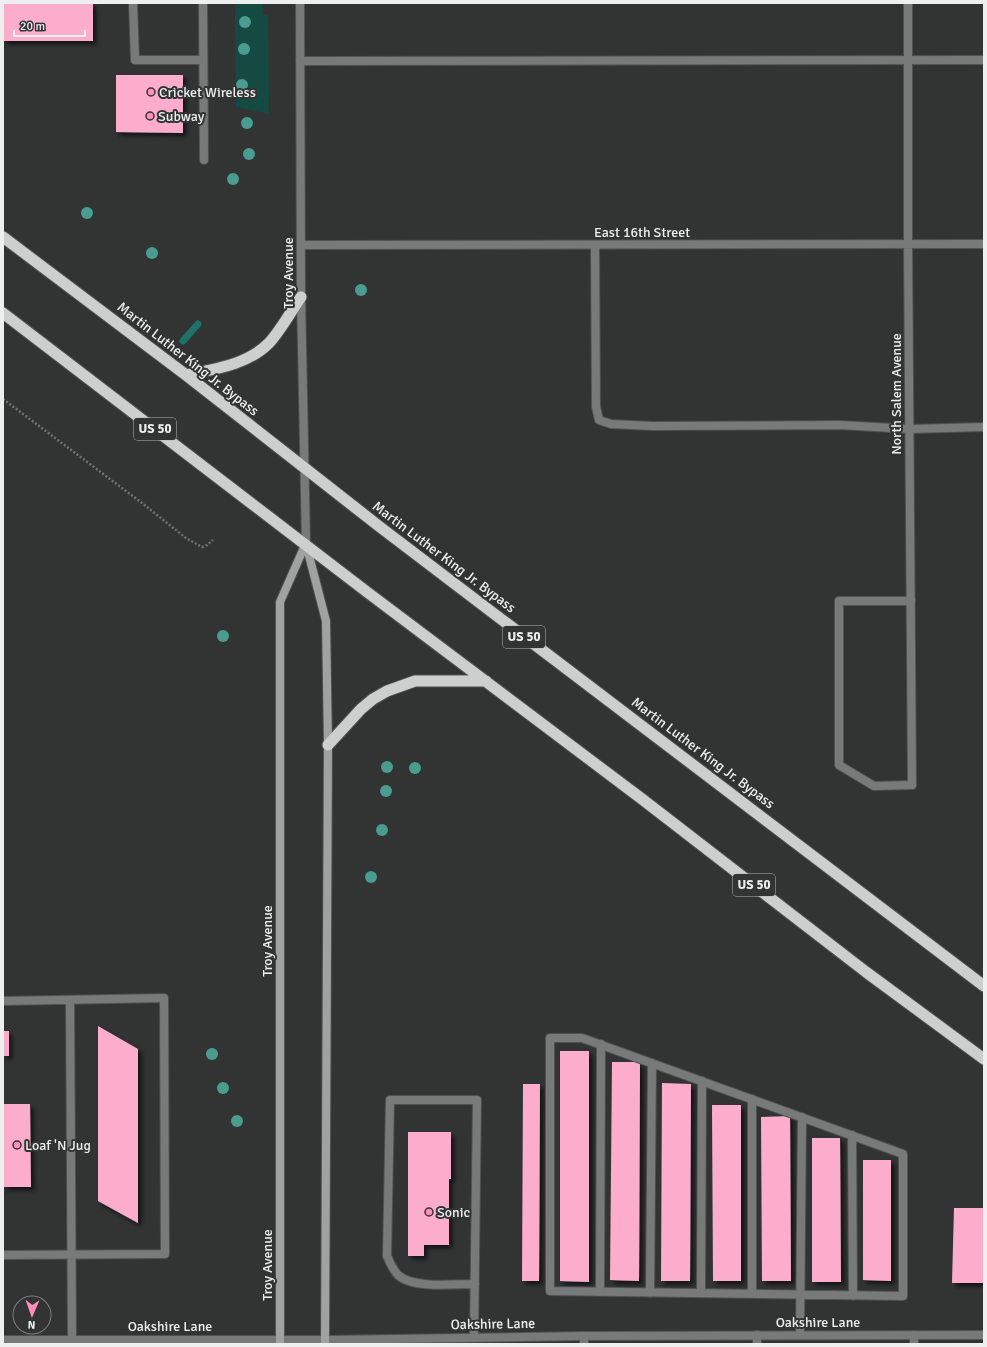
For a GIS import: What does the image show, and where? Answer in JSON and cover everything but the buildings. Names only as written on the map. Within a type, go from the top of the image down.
[{"type":"highway","name":"Martin Luther King Jr. Bypass","points":[[3,237],[186,375],[380,527],[984,986]]},
{"type":"highway","points":[[186,375],[229,366],[244,361],[269,343],[301,297]]},
{"type":"highway","name":"US 50","points":[[3,313],[866,972],[984,1059]]},
{"type":"highway","points":[[328,745],[373,699],[387,691],[415,681],[486,681]]},
{"type":"main road","name":"Troy Avenue","points":[[306,543],[326,621],[328,745],[325,1342]]},
{"type":"main road","name":"Troy Avenue","points":[[280,1342],[280,602],[306,543]]},
{"type":"street","points":[[133,3],[134,60],[203,60]]},
{"type":"street","points":[[202,3],[204,160]]},
{"type":"street","name":"Troy Avenue","points":[[300,3],[301,297],[306,543]]},
{"type":"street","name":"North Salem Avenue","points":[[908,3],[908,245],[910,429],[911,601],[912,785],[874,786],[840,765],[839,601],[911,601]]},
{"type":"street","points":[[300,61],[908,62],[984,60]]},
{"type":"street","name":"East 16th Street","points":[[301,245],[984,244]]},
{"type":"street","points":[[595,245],[596,406],[599,420],[611,424],[645,426],[840,425],[910,429],[984,428]]},
{"type":"street","points":[[3,1002],[164,998],[165,1254],[3,1255]]},
{"type":"street","points":[[70,1000],[72,1340]]},
{"type":"street","points":[[550,1038],[582,1038],[652,1063],[903,1154],[903,1296],[550,1291],[550,1038]]},
{"type":"street","points":[[600,1292],[601,1044]]},
{"type":"street","points":[[650,1293],[652,1063]]},
{"type":"street","points":[[701,1293],[702,1081]]},
{"type":"street","points":[[752,1099],[752,1294]]},
{"type":"street","points":[[474,1337],[475,1284],[477,1100],[390,1100],[387,1256],[398,1275],[416,1283],[475,1284]]},
{"type":"street","points":[[800,1334],[802,1117]]},
{"type":"street","points":[[852,1135],[853,1296]]},
{"type":"street","name":"Oakshire Lane","points":[[3,1340],[72,1340],[115,1342],[325,1342],[474,1337],[584,1340],[800,1334],[984,1335]]},
{"type":"street","points":[[757,1335],[757,1344]]},
{"type":"street","points":[[914,1335],[914,1344]]},
{"type":"path","points":[[3,399],[142,503],[186,538],[202,547],[208,545],[213,540]]},
{"type":"green space","points":[[235,3],[263,3],[262,15],[268,15],[269,114],[236,107]]},
{"type":"waterway","points":[[183,341],[198,324]]},
{"type":"place","name":"Cricket Wireless","points":[[151,92]]},
{"type":"place","name":"Subway","points":[[150,116]]},
{"type":"place","name":"Loaf 'N Jug","points":[[17,1145]]},
{"type":"place","name":"Sonic","points":[[429,1212]]}]
